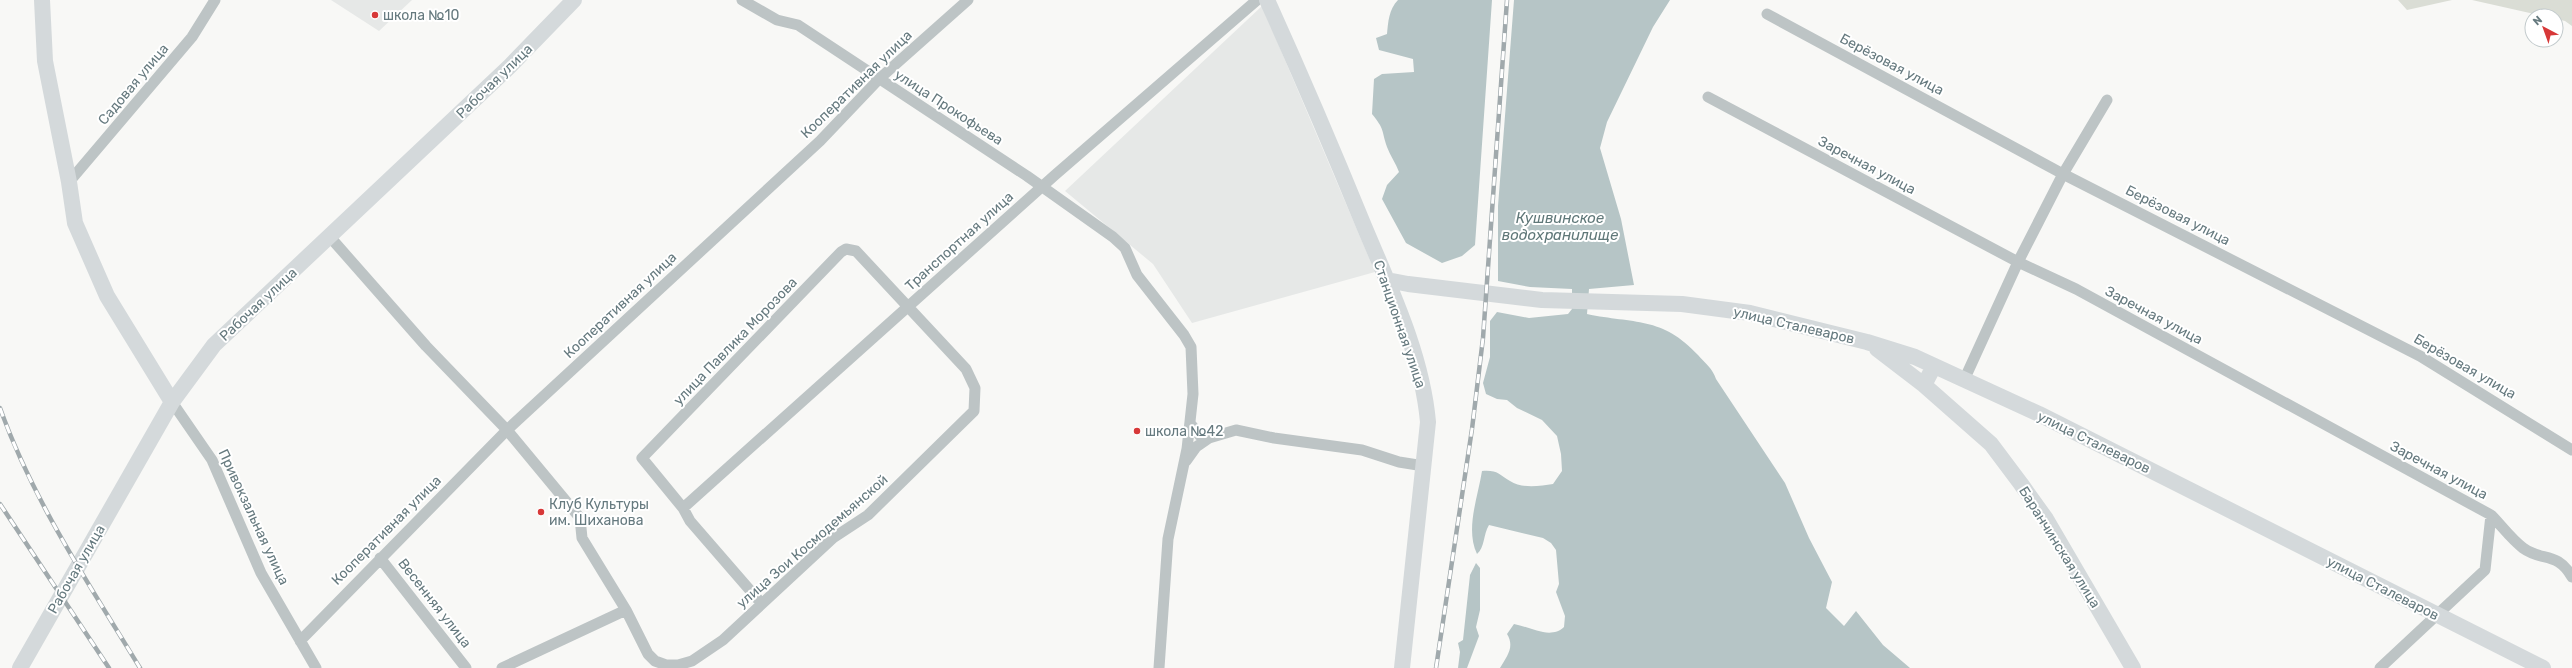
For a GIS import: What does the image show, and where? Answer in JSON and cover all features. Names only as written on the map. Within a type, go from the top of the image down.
[{"type":"street","points":[[42,0],[45,61],[69,182],[75,223],[107,296],[172,402]]},
{"type":"street","name":"Садовая улица","points":[[69,182],[192,37],[215,0]]},
{"type":"street","name":"Рабочая улица","points":[[20,668],[172,402],[214,345],[510,66],[574,0]]},
{"type":"street","name":"улица Прокофьева","points":[[742,0],[777,20],[798,25],[1043,186],[1114,237],[1125,248],[1137,275],[1184,335],[1190,347],[1193,394],[1184,463],[1168,539],[1159,668]]},
{"type":"street","name":"Кооперативная улица","points":[[300,641],[507,430],[820,141],[879,79],[968,0]]},
{"type":"street","name":"Транспортная улица","points":[[683,508],[1043,186],[1257,0]]},
{"type":"street","name":"Станционная улица","points":[[1267,0],[1303,78],[1387,280],[1424,386],[1428,422],[1402,668]]},
{"type":"street","name":"Берёзовая улица","points":[[1766,14],[2063,174],[2420,356],[2572,450]]},
{"type":"street","name":"Заречная улица","points":[[1708,97],[2018,262],[2076,289],[2491,515],[2524,549],[2555,559],[2566,567],[2572,577]]},
{"type":"street","points":[[1965,378],[2018,262],[2063,174],[2107,100]]},
{"type":"street","points":[[330,237],[426,346],[507,430],[580,518],[582,538],[626,610],[502,668]]},
{"type":"street","name":"улица Зои Космодемьянской","points":[[626,610],[648,654],[655,661],[672,665],[692,661],[723,640],[833,538],[868,515],[974,411],[975,388],[966,369],[907,307],[863,257],[851,249]]},
{"type":"street","name":"улица Павлика Морозова","points":[[683,508],[642,458],[841,252],[851,249]]},
{"type":"street","name":"улица Сталеваров","points":[[1387,280],[1408,284],[1542,300],[1617,301],[1731,309],[1867,342],[1965,378],[2155,472],[2436,616],[2543,668]]},
{"type":"street","name":"Баранчинская улица","points":[[1867,342],[1924,385],[1991,444],[2046,519],[2132,668]]},
{"type":"street","points":[[1924,385],[1934,366]]},
{"type":"street","name":"Привокзальная улица","points":[[172,402],[212,460],[260,573],[316,668]]},
{"type":"street","points":[[1190,424],[1200,436],[1209,438]]},
{"type":"street","points":[[1184,463],[1196,447],[1209,438],[1236,430],[1274,438],[1362,450],[1399,462],[1424,466]]},
{"type":"street","points":[[683,508],[690,521],[762,603]]},
{"type":"street","points":[[2380,668],[2485,570],[2491,515]]},
{"type":"street","name":"Весенняя улица","points":[[380,558],[466,668]]},
{"type":"shaded area","name":"школа №10","points":[[331,0],[412,0],[379,31]]},
{"type":"shaded area","points":[[2398,0],[2452,0],[2407,10]]},
{"type":"shaded area","points":[[2472,0],[2572,0],[2572,26],[2564,21],[2564,8],[2524,8],[2524,12]]},
{"type":"shaded area","points":[[1262,6],[1375,272],[1192,323],[1153,264],[1065,191]]},
{"type":"water","points":[[1398,0],[1492,0],[1475,245],[1462,256],[1442,263],[1406,243],[1382,199],[1387,185],[1399,172],[1387,147],[1381,127],[1372,114],[1374,79],[1382,74],[1414,72],[1413,59],[1379,50],[1376,38],[1387,34],[1391,12]]},
{"type":"water","name":"Кушвинское водохранилище","points":[[1514,0],[1670,0],[1653,27],[1607,122],[1600,148],[1621,219],[1634,285],[1589,289],[1587,314],[1633,321],[1659,328],[1685,342],[1706,363],[1785,483],[1809,538],[1832,582],[1826,608],[1844,626],[1856,611],[1883,645],[1910,668],[1500,668],[1510,647],[1507,634],[1514,624],[1547,633],[1559,631],[1564,627],[1565,616],[1556,592],[1559,584],[1556,550],[1551,543],[1543,538],[1489,525],[1483,544],[1477,554],[1472,534],[1472,524],[1482,471],[1495,472],[1515,484],[1525,486],[1542,486],[1553,484],[1562,471],[1561,454],[1557,436],[1542,420],[1517,408],[1507,400],[1497,399],[1486,394],[1483,383],[1490,357],[1490,321],[1497,312],[1529,318],[1568,314],[1572,309],[1572,289],[1530,287],[1498,281],[1498,206]]},
{"type":"water","points":[[1476,563],[1480,568],[1480,610],[1476,627],[1479,636],[1467,668],[1458,668],[1460,652],[1458,643],[1463,640],[1470,575]]},
{"type":"railway","points":[[1436,668],[1472,429],[1483,338],[1507,0]]},
{"type":"railway","points":[[0,408],[13,442],[45,509],[140,668]]},
{"type":"railway","points":[[0,504],[109,668]]},
{"type":"place","name":"школа №10","points":[[375,15]]},
{"type":"place","name":"школа №42","points":[[1137,431]]},
{"type":"place","name":"Клуб Культуры им. Шиханова","points":[[541,512]]}]
